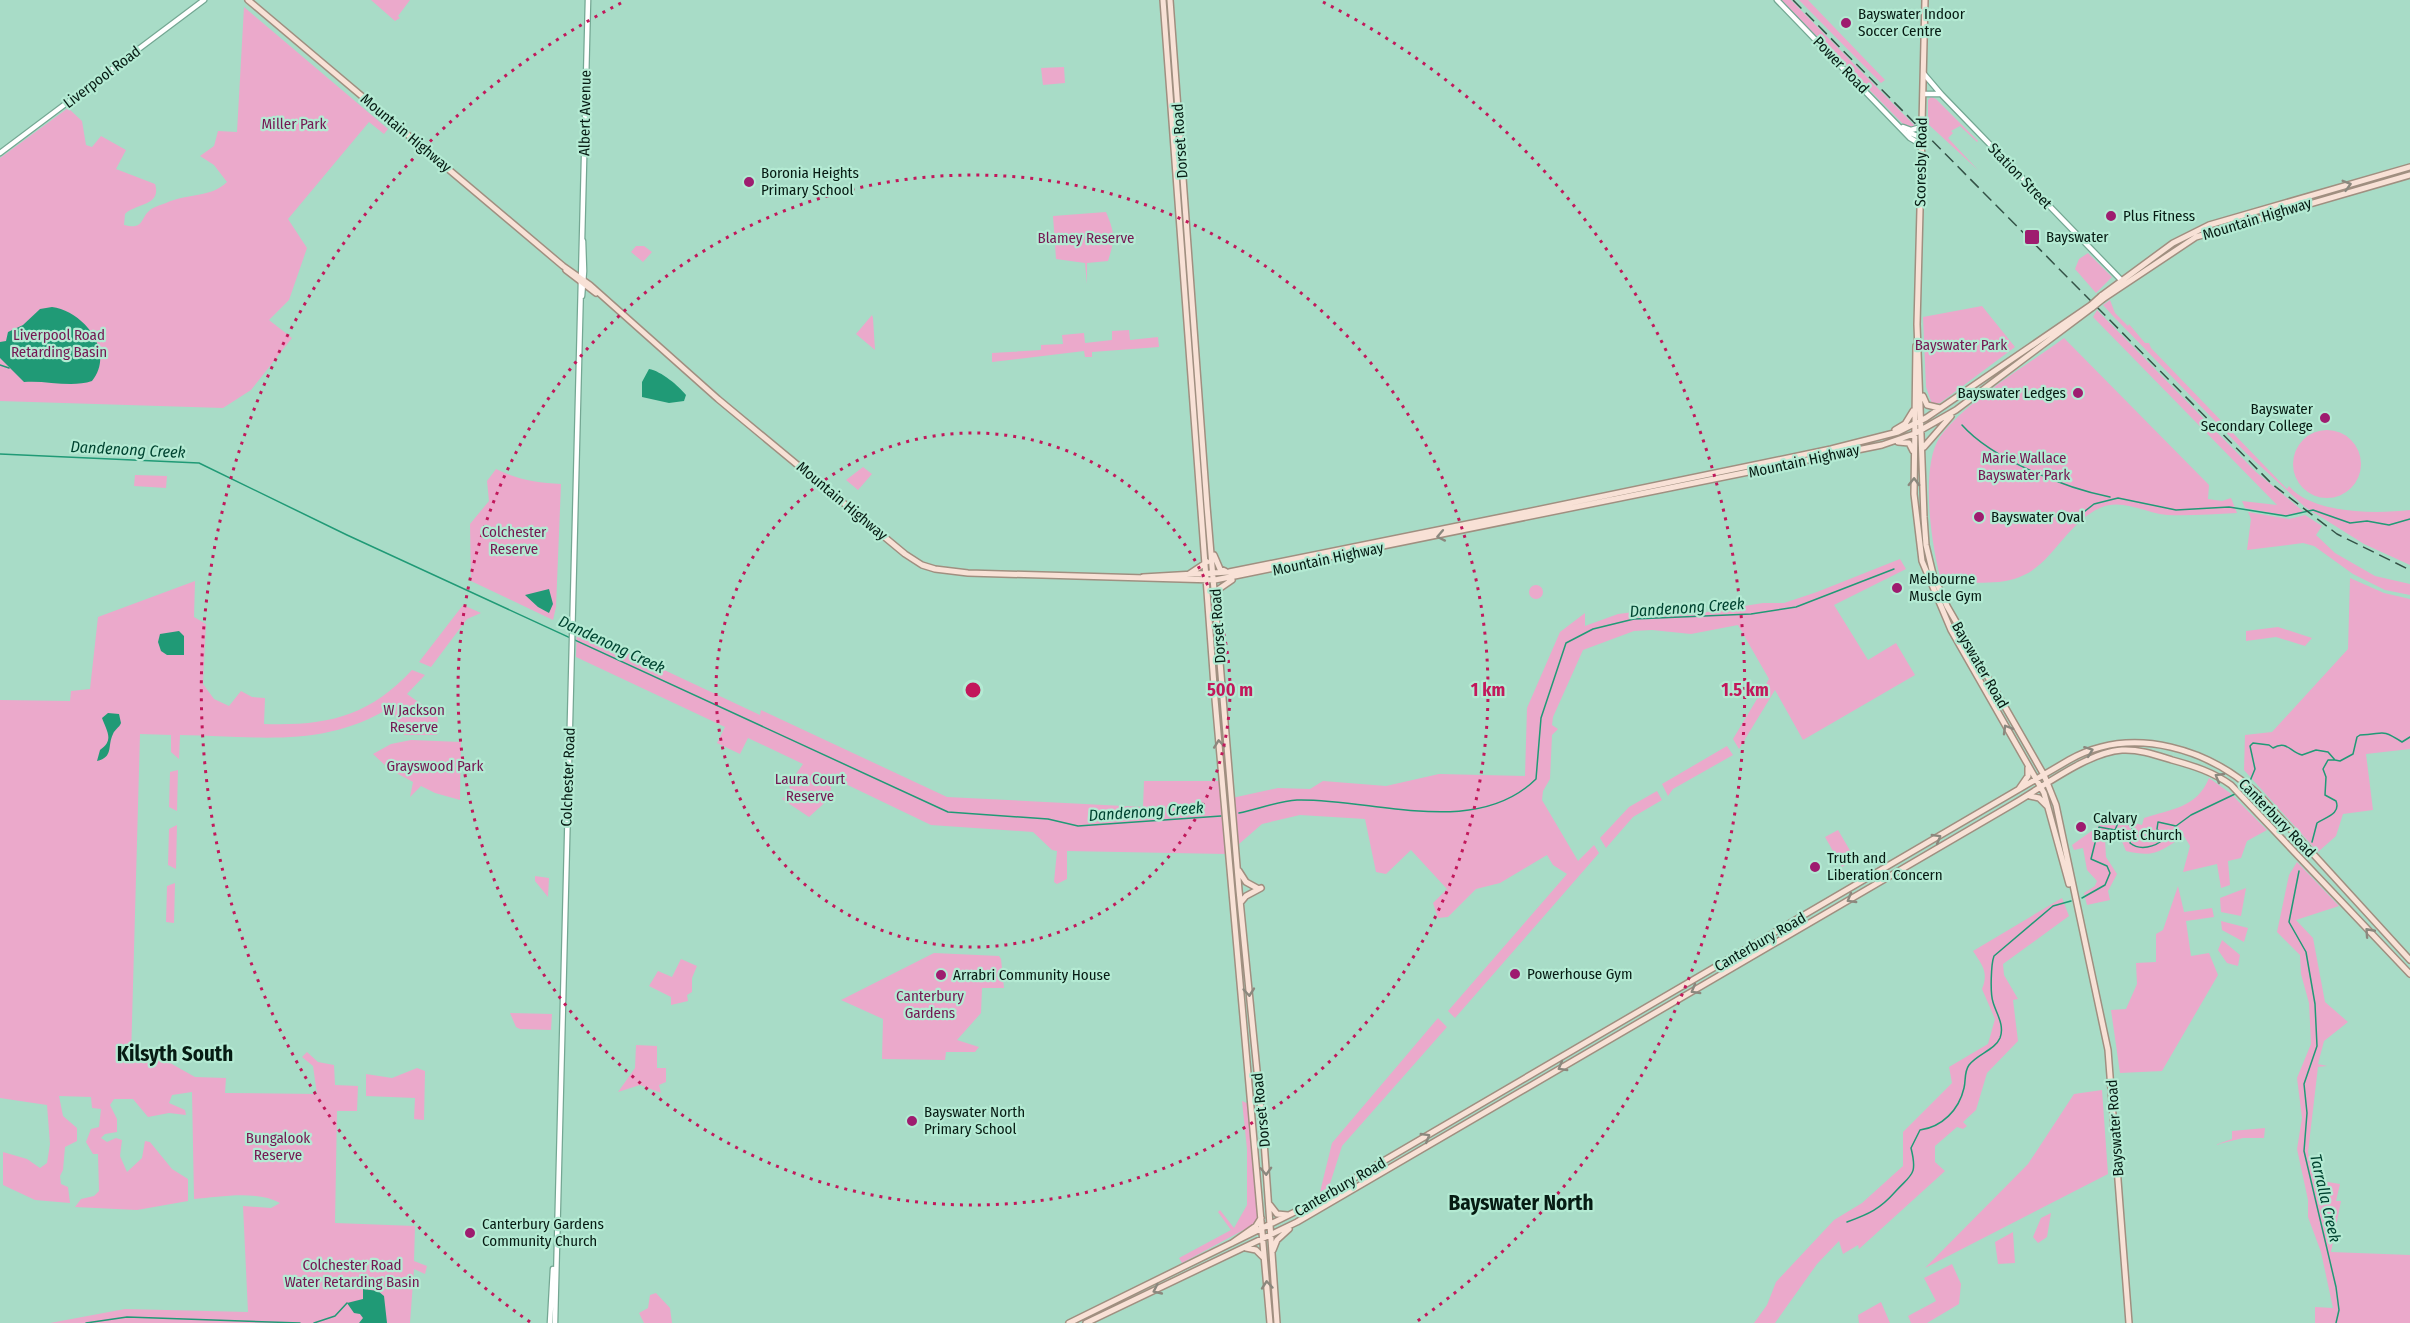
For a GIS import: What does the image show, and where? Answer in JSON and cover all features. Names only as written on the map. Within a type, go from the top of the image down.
[{"type":"main road","name":"Liverpool Road","points":[[0,153],[204,0]]},
{"type":"main road","name":"Mountain Highway","points":[[248,0],[904,554],[922,565],[977,573],[1136,578],[1239,577],[1460,525],[1895,442],[1922,430],[1956,410],[2063,331],[2178,240],[2209,225],[2410,167]]},
{"type":"main road","name":"Albert Avenue","points":[[581,281],[588,0]]},
{"type":"main road","name":"Dorset Road","points":[[1163,0],[1191,281],[1191,375],[1212,551],[1215,699],[1270,1323]]},
{"type":"main road","name":"Dorset Road","points":[[1170,0],[1184,282],[1197,370],[1198,427],[1207,562],[1216,592],[1223,698],[1277,1323]]},
{"type":"main road","name":"Power Road","points":[[1777,0],[1905,131],[1921,134]]},
{"type":"main road","name":"Scoresby Road","points":[[1914,425],[1926,0]]},
{"type":"main road","points":[[1165,26],[1172,22]]},
{"type":"main road","name":"Station Street","points":[[1924,74],[2123,282]]},
{"type":"main road","points":[[1923,91],[1939,92]]},
{"type":"main road","points":[[1900,126],[1921,134]]},
{"type":"main road","name":"Mountain Highway","points":[[2123,282],[2196,237],[2410,175]]},
{"type":"main road","name":"Albert Avenue","points":[[581,281],[582,227]]},
{"type":"main road","points":[[565,267],[576,267],[580,262]]},
{"type":"main road","name":"Colchester Road","points":[[555,1323],[581,281]]},
{"type":"main road","points":[[1184,282],[1191,281]]},
{"type":"main road","name":"Mountain Highway","points":[[1723,475],[1880,436],[1914,425],[1942,408],[2028,346],[2092,306]]},
{"type":"main road","name":"Scoresby Road","points":[[1917,324],[1922,421]]},
{"type":"main road","points":[[2028,346],[2061,329],[2063,331]]},
{"type":"main road","points":[[1191,375],[1197,370]]},
{"type":"main road","points":[[1986,375],[1992,384]]},
{"type":"main road","points":[[1921,388],[1928,405],[1942,408]]},
{"type":"main road","points":[[1880,436],[1905,424],[1914,409]]},
{"type":"main road","points":[[1923,450],[1925,443],[1956,410]]},
{"type":"main road","name":"Bayswater Road","points":[[1922,421],[1924,517],[1930,574],[1941,612],[2042,788],[2075,900],[2108,1050],[2129,1323]]},
{"type":"main road","name":"Bayswater Road","points":[[1914,425],[1915,518],[1922,561],[2049,784],[2053,794],[2065,867]]},
{"type":"main road","points":[[1866,448],[1868,439]]},
{"type":"main road","points":[[1895,442],[1909,443],[1914,453]]},
{"type":"main road","points":[[1831,448],[1854,447],[1857,450]]},
{"type":"main road","name":"Mountain Highway","points":[[1136,578],[1185,576],[1211,578],[1229,572],[1473,530],[1630,494]]},
{"type":"main road","points":[[1915,518],[1924,517]]},
{"type":"main road","points":[[1460,525],[1470,526],[1473,530]]},
{"type":"main road","points":[[1212,551],[1220,569],[1229,572]]},
{"type":"main road","points":[[1185,576],[1199,570],[1207,562]]},
{"type":"main road","points":[[1216,592],[1222,585],[1239,577]]},
{"type":"main road","points":[[1963,652],[1970,648]]},
{"type":"main road","points":[[1974,671],[1981,667]]},
{"type":"main road","points":[[1215,699],[1223,698]]},
{"type":"main road","points":[[2136,751],[2138,742]]},
{"type":"main road","name":"Canterbury Road","points":[[1069,1323],[1291,1215],[2056,768],[2086,751],[2104,745],[2138,742],[2181,750],[2227,770],[2255,792],[2410,960]]},
{"type":"main road","points":[[2029,748],[2043,765],[2056,768]]},
{"type":"main road","name":"Canterbury Road","points":[[1086,1323],[1297,1222],[2028,795],[2103,754],[2136,751],[2188,764],[2224,780],[2247,798],[2410,974]]},
{"type":"main road","points":[[2016,792],[2028,776],[2027,764]]},
{"type":"main road","points":[[2053,794],[2058,783],[2076,768]]},
{"type":"main road","points":[[2028,795],[2040,799],[2050,813]]},
{"type":"main road","points":[[1962,824],[1968,830]]},
{"type":"main road","points":[[2295,851],[2303,843]]},
{"type":"main road","points":[[1238,870],[1245,882],[1259,888],[1241,902]]},
{"type":"main road","points":[[2344,905],[2352,897]]},
{"type":"main road","points":[[1796,921],[1800,929]]},
{"type":"main road","points":[[1608,1030],[1615,1036]]},
{"type":"main road","points":[[1497,1096],[1500,1103]]},
{"type":"main road","points":[[1406,1149],[1410,1156]]},
{"type":"main road","points":[[1268,1201],[1273,1212],[1291,1215]]},
{"type":"main road","points":[[1218,1252],[1256,1226],[1261,1218]]},
{"type":"main road","points":[[1272,1253],[1277,1240],[1297,1222]]},
{"type":"main road","points":[[1246,1248],[1256,1250],[1264,1259]]},
{"type":"main road","name":"Colchester Road","points":[[550,1323],[555,1252]]},
{"type":"main road","points":[[1137,1290],[1141,1297]]},
{"type":"green space","points":[[371,0],[410,0],[398,16],[400,18],[395,21]]},
{"type":"green space","points":[[1781,0],[1791,0],[1916,127],[1910,129],[1904,125]]},
{"type":"green space","points":[[1799,0],[1808,0],[1885,80],[1881,83]]},
{"type":"green space","points":[[244,7],[388,129],[384,134],[369,122],[288,219],[307,248],[289,300],[269,320],[292,338],[251,390],[223,408],[0,401],[0,158],[68,108],[82,121],[86,145],[92,147],[101,136],[126,150],[116,169],[155,184],[155,196],[147,203],[125,214],[124,225],[138,225],[149,211],[157,206],[214,191],[221,187],[227,182],[214,165],[200,156],[214,146],[218,131],[237,132]]},
{"type":"green space","points":[[1064,67],[1065,83],[1043,85],[1041,68]]},
{"type":"green space","points":[[1931,97],[1936,99],[1978,141],[1960,126],[1951,131],[1953,133],[1948,138],[1978,170],[1928,124],[1928,100]]},
{"type":"green space","name":"Blamey Reserve","points":[[1106,212],[1113,236],[1108,261],[1087,263],[1087,284],[1085,263],[1056,259],[1053,216]]},
{"type":"green space","points":[[636,246],[644,246],[652,252],[643,262],[631,252]]},
{"type":"green space","points":[[2088,253],[2112,277],[2096,293],[2075,269],[2079,259]]},
{"type":"green space","points":[[2110,300],[2115,313],[2128,326],[2129,324],[2145,343],[2149,343],[2151,348],[2287,489],[2289,486],[2299,495],[2313,502],[2345,510],[2380,512],[2410,510],[2410,565],[2364,544],[2305,507],[2246,453],[2113,316],[2103,305]]},
{"type":"green space","name":"Bayswater Park","points":[[1982,306],[2015,347],[1940,403],[1932,404],[1926,387],[1923,317]]},
{"type":"green space","points":[[2097,310],[2256,472],[2304,512],[2288,516],[2245,508],[2242,501],[2277,505],[2093,317]]},
{"type":"green space","points":[[872,315],[873,318],[875,350],[856,334]]},
{"type":"green space","points":[[1129,330],[1130,340],[1158,337],[1159,347],[1092,352],[1092,357],[1085,357],[1084,351],[992,362],[992,353],[1041,350],[1041,345],[1063,344],[1062,335],[1084,333],[1085,343],[1112,340],[1112,331]]},
{"type":"green space","name":"Marie Wallace Bayswater Park","points":[[2064,338],[2209,485],[2208,499],[2222,501],[2231,498],[2237,513],[2167,515],[2125,505],[2108,505],[2089,514],[2044,561],[2024,575],[2004,581],[1943,586],[1935,553],[1929,489],[1930,468],[1940,437],[1965,410],[1981,397]]},
{"type":"green space","points":[[2327,430],[2340,433],[2351,440],[2358,451],[2361,464],[2358,477],[2351,488],[2340,495],[2327,498],[2314,495],[2303,488],[2296,477],[2293,464],[2296,451],[2303,440],[2314,433]]},
{"type":"green space","points":[[863,467],[872,474],[858,490],[846,480]]},
{"type":"green space","name":"Colchester Reserve","points":[[496,469],[528,480],[561,484],[556,607],[553,620],[471,581],[470,524],[489,501],[487,481]]},
{"type":"green space","points":[[135,475],[167,476],[166,488],[134,486]]},
{"type":"green space","points":[[2248,512],[2289,519],[2305,515],[2322,526],[2316,535],[2335,553],[2375,576],[2410,584],[2410,595],[2385,590],[2353,574],[2314,546],[2303,543],[2247,550],[2251,519]]},
{"type":"green space","points":[[1900,559],[1906,569],[1834,605],[1868,660],[1896,643],[1915,675],[1803,740],[1775,690],[1739,749],[1733,739],[1769,679],[1738,625],[1691,634],[1652,630],[1634,631],[1583,650],[1553,717],[1552,725],[1558,729],[1552,735],[1550,779],[1543,791],[1542,800],[1578,861],[1594,845],[1599,853],[1455,1018],[1448,1011],[1567,874],[1553,865],[1547,855],[1500,883],[1476,889],[1448,917],[1438,918],[1433,903],[1447,889],[1411,850],[1386,874],[1376,872],[1365,819],[1300,815],[1262,824],[1239,844],[1232,798],[1278,788],[1310,789],[1323,781],[1386,786],[1439,774],[1525,776],[1527,708],[1560,632],[1585,613],[1585,626],[1618,614],[1634,612],[1689,615],[1763,603],[1784,603]]},
{"type":"green space","points":[[2350,578],[2384,593],[2410,599],[2410,749],[2366,754],[2373,810],[2343,814],[2336,836],[2318,852],[2244,770],[2245,735],[2272,732],[2348,649]]},
{"type":"green space","points":[[195,581],[194,617],[206,624],[203,684],[214,699],[229,706],[241,691],[252,697],[265,698],[264,724],[308,723],[345,715],[362,708],[379,699],[412,670],[425,675],[407,694],[438,716],[437,735],[404,735],[391,707],[366,720],[315,735],[262,738],[180,735],[179,759],[171,752],[171,735],[140,734],[131,1057],[163,1059],[195,1077],[226,1078],[225,1093],[317,1094],[313,1066],[302,1057],[307,1052],[318,1062],[334,1065],[335,1085],[358,1086],[357,1111],[337,1111],[335,1223],[415,1226],[414,1261],[427,1266],[425,1274],[414,1269],[410,1323],[50,1323],[125,1309],[248,1312],[243,1206],[271,1208],[280,1203],[249,1195],[194,1199],[192,1092],[172,1095],[169,1103],[185,1110],[186,1115],[169,1113],[148,1117],[133,1099],[114,1099],[110,1105],[117,1119],[117,1132],[105,1134],[101,1138],[107,1142],[116,1138],[122,1140],[120,1156],[127,1172],[142,1158],[145,1141],[150,1142],[172,1169],[188,1179],[188,1201],[137,1210],[75,1207],[81,1199],[94,1196],[99,1191],[98,1154],[93,1154],[86,1142],[91,1129],[99,1127],[101,1109],[92,1108],[91,1097],[59,1096],[63,1116],[77,1128],[77,1141],[65,1147],[63,1170],[60,1176],[61,1184],[68,1187],[70,1203],[35,1200],[3,1185],[3,1152],[27,1159],[40,1168],[47,1163],[50,1144],[47,1105],[0,1098],[0,700],[70,701],[71,691],[90,689],[98,617]]},
{"type":"green space","points":[[1536,585],[1541,587],[1543,592],[1541,597],[1536,599],[1531,597],[1529,592],[1531,587]]},
{"type":"green space","points":[[463,605],[481,613],[467,619],[431,667],[419,662]]},
{"type":"green space","points":[[2278,627],[2312,638],[2305,646],[2276,637],[2246,641],[2246,631]]},
{"type":"green space","name":"Laura Court Reserve","points":[[577,629],[760,715],[761,710],[947,797],[1143,807],[1144,781],[1219,781],[1226,854],[1067,851],[1067,879],[1057,884],[1054,882],[1057,851],[1052,850],[1033,832],[931,825],[831,777],[831,797],[809,817],[782,799],[790,792],[789,784],[803,764],[748,738],[740,754],[717,743],[725,727],[576,657]]},
{"type":"green space","name":"Grayswood Park","points":[[411,740],[461,742],[460,800],[435,793],[421,786],[410,797],[413,782],[389,769],[373,754],[391,744]]},
{"type":"green space","points":[[1727,746],[1733,755],[1673,789],[1668,796],[1662,784]]},
{"type":"green space","points":[[178,770],[177,811],[169,807],[170,772]]},
{"type":"green space","points":[[2209,778],[2230,793],[2267,830],[2247,841],[2241,858],[2228,861],[2230,885],[2221,888],[2217,864],[2183,872],[2190,846],[2184,836],[2157,852],[2144,854],[2126,851],[2121,839],[2105,839],[2106,857],[2117,874],[2108,891],[2110,900],[2087,905],[2084,893],[2095,886],[2097,881],[2087,870],[2083,848],[2074,850],[2072,845],[2100,825],[2117,818],[2142,825],[2144,818],[2182,806],[2198,796]]},
{"type":"green space","points":[[1657,791],[1662,800],[1633,817],[1606,848],[1600,838],[1629,807]]},
{"type":"green space","points":[[177,825],[176,869],[168,865],[169,829]]},
{"type":"green space","points":[[1838,830],[1855,859],[1842,867],[1825,837]]},
{"type":"green space","points":[[2297,862],[2339,906],[2296,920],[2313,938],[2325,1002],[2348,1022],[2324,1041],[2318,1064],[2327,1066],[2318,1067],[2308,1152],[2315,1180],[2340,1184],[2336,1201],[2341,1201],[2331,1252],[2410,1255],[2410,1323],[2315,1323],[2315,1307],[2333,1308],[2321,1252],[2308,1217],[2308,1200],[2297,1149],[2302,1118],[2297,1078],[2311,1044],[2309,1003],[2301,974],[2300,955],[2277,932],[2289,875]]},
{"type":"green space","points":[[535,876],[549,878],[548,897],[535,881]]},
{"type":"green space","points":[[175,883],[174,923],[166,922],[167,886]]},
{"type":"green space","points":[[2178,886],[2184,912],[2212,908],[2214,917],[2186,921],[2191,956],[2209,953],[2218,975],[2162,1071],[2120,1073],[2111,1010],[2126,1009],[2137,984],[2136,963],[2156,962],[2156,934],[2163,930]]},
{"type":"green space","points":[[2246,888],[2241,916],[2221,912],[2220,898]]},
{"type":"green space","points":[[2062,898],[2069,916],[2003,964],[2004,975],[2018,999],[2013,1000],[2018,1041],[1987,1073],[1976,1110],[1963,1122],[1967,1126],[1963,1129],[1957,1127],[1935,1146],[1935,1162],[1945,1171],[1859,1249],[1858,1245],[1843,1254],[1839,1241],[1817,1264],[1775,1323],[1754,1323],[1767,1305],[1776,1282],[1834,1220],[1862,1203],[1903,1166],[1903,1132],[1952,1083],[1949,1067],[1988,1044],[1995,1019],[1982,989],[1985,978],[1984,969],[1973,951]]},
{"type":"green space","points":[[2221,921],[2248,928],[2244,942],[2222,930]]},
{"type":"green space","points":[[2222,940],[2240,955],[2238,966],[2227,963],[2218,950]]},
{"type":"green space","name":"Canterbury Gardens","points":[[934,953],[999,956],[1001,959],[1004,988],[982,988],[981,1013],[957,1040],[979,1047],[975,1052],[946,1052],[945,1060],[882,1059],[883,1019],[841,1000]]},
{"type":"green space","points":[[681,959],[697,966],[692,978],[692,992],[687,995],[688,1001],[671,1005],[671,997],[649,986],[658,971],[672,977]]},
{"type":"green space","points":[[510,1013],[552,1014],[551,1030],[520,1029],[516,1027]]},
{"type":"green space","points":[[1438,1018],[1447,1027],[1342,1146],[1329,1187],[1320,1192],[1332,1143]]},
{"type":"green space","points":[[636,1045],[657,1046],[657,1068],[666,1068],[666,1082],[659,1085],[661,1093],[640,1085],[618,1092],[635,1068]]},
{"type":"green space","points":[[417,1068],[425,1071],[424,1120],[414,1119],[415,1098],[366,1096],[366,1074],[392,1078]]},
{"type":"green space","points":[[2102,1090],[2108,1174],[1925,1268],[2028,1164],[2074,1094]]},
{"type":"green space","points":[[1242,1101],[1249,1104],[1258,1220],[1182,1263],[1179,1258],[1231,1230],[1218,1212],[1220,1210],[1234,1228],[1247,1205],[1247,1149]]},
{"type":"green space","points":[[2265,1128],[2264,1138],[2243,1138],[2215,1145],[2232,1139],[2232,1131]]},
{"type":"green space","points":[[2051,1213],[2047,1237],[2038,1243],[2033,1237],[2041,1218]]},
{"type":"green space","points":[[2013,1232],[2015,1263],[1998,1264],[1995,1242]]},
{"type":"green space","points":[[1952,1264],[1961,1284],[1959,1304],[1927,1323],[1911,1323],[1908,1316],[1936,1301],[1924,1278]]},
{"type":"green space","points":[[656,1293],[670,1308],[672,1323],[644,1323],[639,1313],[648,1308],[650,1295]]},
{"type":"green space","points":[[1881,1302],[1890,1323],[1859,1323],[1858,1315]]},
{"type":"shaded area","points":[[52,307],[75,316],[93,334],[100,357],[98,369],[92,381],[76,384],[24,382],[0,358],[0,342],[6,341],[8,332],[23,325],[40,309]]},
{"type":"shaded area","points":[[649,369],[679,387],[686,395],[684,401],[669,403],[642,397],[642,382]]},
{"type":"shaded area","points":[[549,589],[553,604],[549,613],[525,595]]},
{"type":"shaded area","points":[[179,631],[184,636],[184,655],[167,655],[161,651],[158,642],[160,634]]},
{"type":"shaded area","points":[[108,713],[119,714],[121,723],[111,738],[108,754],[97,761],[100,750],[108,739],[102,718]]},
{"type":"shaded area","points":[[363,1289],[378,1291],[384,1296],[387,1323],[359,1323],[363,1318],[360,1314],[354,1313],[347,1303],[363,1299]]},
{"type":"waterway","points":[[0,365],[9,368]]},
{"type":"waterway","points":[[1962,425],[1991,449],[2030,470],[2072,487],[2110,497]]},
{"type":"waterway","name":"Dandenong Creek","points":[[0,454],[199,463],[347,535],[948,812],[1048,819],[1078,826],[1221,816]]},
{"type":"waterway","name":"Dandenong Creek","points":[[2080,515],[2094,504],[2118,498],[2176,510],[2229,507],[2286,516],[2313,510],[2350,523],[2367,521],[2389,525],[2410,519]]},
{"type":"waterway","name":"Dandenong Creek","points":[[1239,813],[1297,800],[1422,811],[1454,811],[1484,807],[1511,797],[1536,779],[1541,718],[1566,643],[1593,629],[1634,619],[1751,614],[1796,607],[1894,569]]},
{"type":"waterway","points":[[2250,781],[2255,769],[2250,746],[2253,743],[2269,745],[2273,748],[2282,745],[2302,755],[2316,750],[2328,752],[2335,760],[2340,761],[2353,754],[2357,737],[2360,735],[2385,733],[2402,742],[2410,737]]},
{"type":"waterway","points":[[2312,842],[2317,823],[2332,815],[2336,809],[2336,801],[2325,795],[2326,777],[2323,769],[2328,760],[2335,760]]},
{"type":"waterway","points":[[2082,898],[2105,885],[2110,873],[2107,866],[2091,859],[2099,827],[2115,830],[2118,823],[2127,823],[2132,827],[2130,843],[2138,847],[2147,847],[2164,839],[2157,829],[2158,822],[2176,826],[2191,815],[2235,794]]},
{"type":"waterway","name":"Tarralla Creek","points":[[2299,871],[2289,922],[2306,952],[2315,1004],[2317,1046],[2304,1084],[2307,1113],[2304,1151],[2336,1287],[2339,1310],[2336,1323]]},
{"type":"waterway","points":[[1847,1222],[1879,1207],[1909,1178],[1914,1164],[1911,1148],[1920,1130],[1942,1121],[1954,1110],[1962,1096],[1966,1070],[1969,1065],[1998,1042],[2001,1024],[1991,992],[1994,956],[2053,906],[2071,901]]},
{"type":"waterway","points":[[314,1323],[335,1316],[347,1303]]},
{"type":"waterway","points":[[86,1323],[127,1317],[300,1323]]},
{"type":"railway","points":[[1793,0],[2272,484],[2337,534],[2410,570]]},
{"type":"place","name":"Bayswater Indoor Soccer Centre","points":[[1846,23]]},
{"type":"place","name":"Boronia Heights Primary School","points":[[749,182]]},
{"type":"place","name":"Plus Fitness","points":[[2111,216]]},
{"type":"place","name":"Bayswater","points":[[2032,237]]},
{"type":"place","name":"Bayswater Ledges","points":[[2078,393]]},
{"type":"place","name":"Bayswater Secondary College","points":[[2325,418]]},
{"type":"place","name":"Bayswater Oval","points":[[1979,517]]},
{"type":"place","name":"Melbourne Muscle Gym","points":[[1897,588]]},
{"type":"place","name":"Calvary Baptist Church","points":[[2081,827]]},
{"type":"place","name":"Truth and Liberation Concern","points":[[1815,867]]},
{"type":"place","name":"Powerhouse Gym","points":[[1515,974]]},
{"type":"place","name":"Arrabri Community House","points":[[941,975]]},
{"type":"place","name":"Bayswater North Primary School","points":[[912,1121]]},
{"type":"place","name":"Canterbury Gardens Community Church","points":[[470,1233]]},
{"type":"district","name":"Kilsyth South","points":[[175,1054]]},
{"type":"district","name":"Bayswater North","points":[[1521,1203]]},
{"type":"park label","name":"Miller Park","points":[[294,124]]},
{"type":"park label","name":"Liverpool Road Retarding Basin","points":[[59,344]]},
{"type":"park label","name":"W Jackson Reserve","points":[[414,718]]},
{"type":"park label","name":"Bungalook Reserve","points":[[278,1146]]},
{"type":"park label","name":"Colchester Road Water Retarding Basin","points":[[352,1274]]}]
